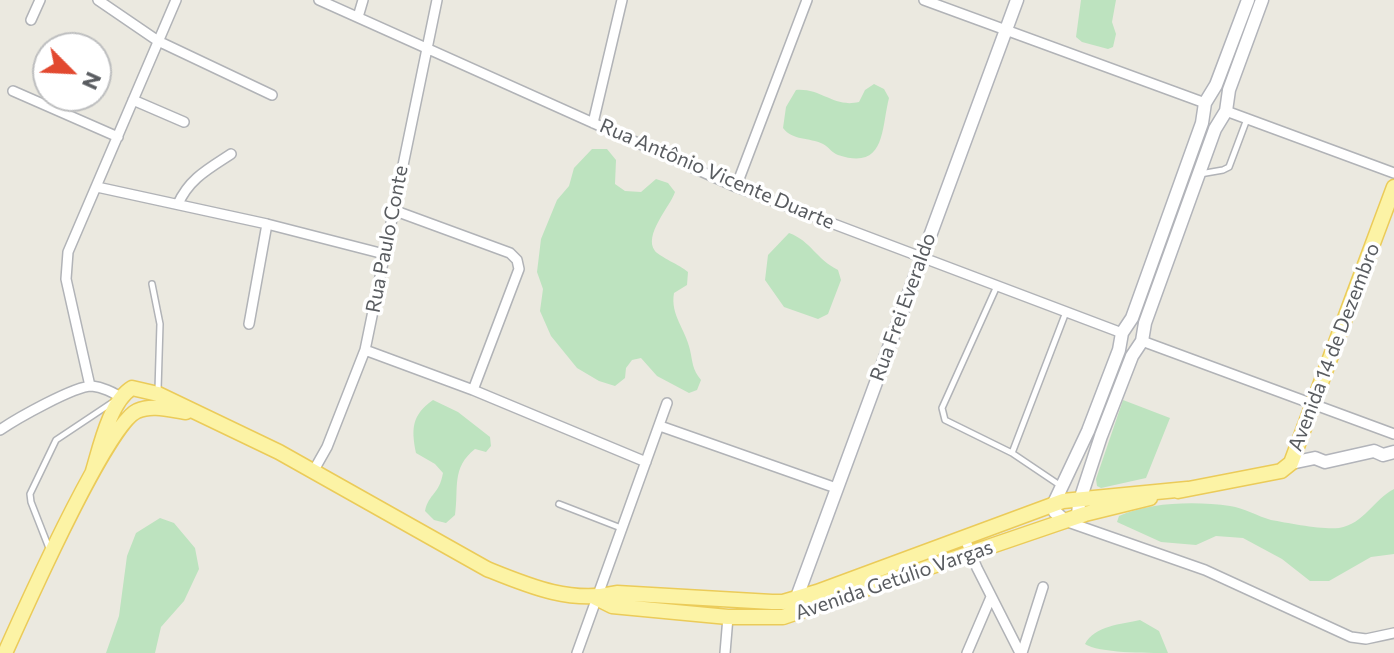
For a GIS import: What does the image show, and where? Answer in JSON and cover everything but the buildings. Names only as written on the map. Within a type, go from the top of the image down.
[{"type":"main road","name":"Rua Frei Everaldo","points":[[795,606],[1017,0]]},
{"type":"main road","points":[[1248,0],[1088,431],[1054,503],[1055,512],[1075,521],[1101,436],[1140,340],[1262,0]]},
{"type":"main road","points":[[1207,104],[1219,97],[1224,111]]},
{"type":"main road","points":[[1207,104],[1211,118],[1224,111]]},
{"type":"main road","name":"Avenida 14 de Dezembro","points":[[1291,463],[1394,187]]},
{"type":"main road","points":[[1124,333],[1137,327],[1140,340]]},
{"type":"main road","points":[[1124,333],[1128,347],[1140,340]]},
{"type":"main road","points":[[5,653],[93,471],[114,435],[138,411],[150,391],[132,388],[121,398],[106,430],[93,471]]},
{"type":"main road","name":"Avenida Getúlio Vargas","points":[[150,391],[314,470],[487,569],[554,593],[596,598],[612,606],[728,617],[770,618],[1054,503],[1187,489]]},
{"type":"main road","points":[[121,398],[125,409],[138,411]]},
{"type":"main road","name":"Avenida Getúlio Vargas","points":[[138,411],[156,408],[200,414]]},
{"type":"main road","name":"Avenida Getúlio Vargas","points":[[596,598],[617,593],[795,606],[1187,489],[1281,471],[1291,463],[1315,458],[1325,462],[1374,451],[1383,455],[1394,452]]},
{"type":"main road","points":[[1070,467],[1078,477],[1090,475]]},
{"type":"street","points":[[31,20],[40,0]]},
{"type":"street","points":[[98,0],[158,41],[272,95]]},
{"type":"street","points":[[90,386],[66,279],[68,252],[176,0]]},
{"type":"street","name":"Rua Antônio Vicente Duarte","points":[[319,0],[736,187],[1124,333]]},
{"type":"street","points":[[358,17],[363,0]]},
{"type":"street","name":"Rua Paulo Conte","points":[[314,470],[327,447],[365,350],[437,0]]},
{"type":"street","points":[[593,123],[622,0]]},
{"type":"street","points":[[736,187],[807,0]]},
{"type":"street","points":[[924,0],[1207,104]]},
{"type":"street","points":[[13,91],[118,137]]},
{"type":"street","points":[[133,100],[184,122]]},
{"type":"street","points":[[1224,111],[1394,173]]},
{"type":"street","points":[[178,204],[195,177],[231,154]]},
{"type":"street","points":[[97,187],[267,224],[384,254]]},
{"type":"street","points":[[393,210],[510,253],[517,260],[519,269],[473,390]]},
{"type":"street","points":[[249,324],[267,224]]},
{"type":"street","points":[[1140,340],[1394,434]]},
{"type":"street","points":[[365,350],[473,390],[646,462]]},
{"type":"street","points":[[0,430],[26,412],[90,386],[121,398]]},
{"type":"street","points":[[577,653],[667,403]]},
{"type":"street","points":[[660,426],[836,488]]},
{"type":"street","points":[[1075,521],[1205,570],[1351,637],[1366,639],[1394,633]]},
{"type":"street","points":[[965,539],[1021,653]]},
{"type":"street","points":[[1021,653],[1043,587]]},
{"type":"street","points":[[967,653],[991,597]]},
{"type":"street","points":[[725,653],[728,617]]},
{"type":"lane","points":[[1199,174],[1229,167],[1247,119]]},
{"type":"lane","points":[[150,391],[160,324],[152,284]]},
{"type":"lane","points":[[997,285],[942,408],[942,415],[945,420],[1012,453],[1062,486]]},
{"type":"lane","points":[[1012,453],[1066,312]]},
{"type":"lane","points":[[52,554],[30,494],[61,434],[121,398]]},
{"type":"lane","points":[[559,504],[621,528]]},
{"type":"green space","points":[[1081,0],[1116,0],[1112,22],[1116,34],[1113,47],[1108,49],[1082,42],[1076,37]]},
{"type":"green space","points":[[874,84],[884,89],[889,98],[878,144],[865,157],[838,155],[823,144],[796,137],[783,128],[786,107],[796,90],[850,103],[859,102],[865,90]]},
{"type":"green space","points":[[592,149],[607,149],[616,160],[615,184],[625,191],[641,192],[656,179],[668,183],[675,192],[655,229],[652,244],[655,251],[688,272],[687,285],[674,293],[673,301],[694,369],[701,380],[697,390],[689,393],[657,376],[641,358],[632,360],[626,368],[625,378],[615,386],[599,381],[577,368],[551,336],[540,311],[543,289],[537,272],[541,239],[557,200],[569,186],[574,168]]},
{"type":"green space","points":[[789,233],[797,236],[838,270],[841,280],[828,314],[818,319],[784,307],[765,280],[768,255]]},
{"type":"green space","points":[[433,400],[458,412],[490,437],[491,446],[486,452],[475,449],[462,464],[455,515],[446,523],[434,520],[425,511],[443,473],[435,464],[416,453],[414,436],[417,417]]},
{"type":"green space","points":[[1123,400],[1170,418],[1146,478],[1101,488],[1097,486],[1096,479]]},
{"type":"green space","points":[[1394,489],[1394,554],[1371,557],[1329,581],[1310,581],[1282,559],[1243,538],[1216,536],[1196,545],[1161,542],[1117,522],[1119,516],[1131,511],[1203,503],[1235,507],[1278,521],[1339,528],[1355,522]]},
{"type":"green space","points":[[160,518],[174,523],[195,548],[199,569],[184,601],[161,627],[155,653],[106,653],[119,616],[127,556],[136,533]]},
{"type":"green space","points":[[1140,620],[1159,631],[1168,653],[1111,651],[1085,644],[1095,633]]}]
